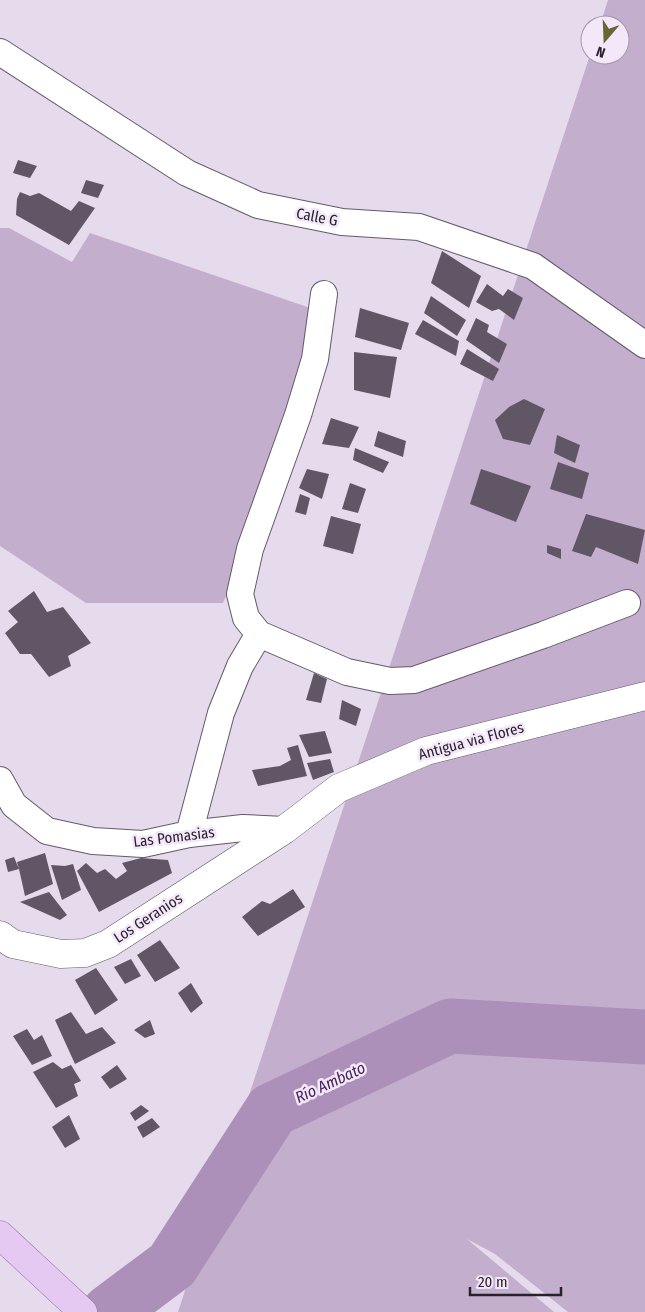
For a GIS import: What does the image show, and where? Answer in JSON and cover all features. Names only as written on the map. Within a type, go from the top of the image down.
[{"type":"main road","points":[[2,1237],[83,1312]]},
{"type":"street","name":"Calle G","points":[[0,52],[187,173],[258,205],[342,222],[419,227],[533,266],[645,345]]},
{"type":"street","points":[[324,294],[315,359],[298,415],[250,549],[240,594],[246,618],[259,634],[347,672],[390,681],[414,680],[543,635],[627,602]]},
{"type":"street","points":[[189,834],[221,713],[240,666],[259,634]]},
{"type":"street","name":"Antigua via Flores","points":[[284,830],[339,788],[426,751],[645,696]]},
{"type":"street","name":"Las Pomasias","points":[[0,780],[14,805],[47,831],[93,841],[143,844],[189,834],[243,828],[284,830]]},
{"type":"street","name":"Los Geranios","points":[[0,935],[13,944],[38,950],[61,954],[85,953],[108,944],[284,830]]},
{"type":"shaded area","points":[[608,0],[645,0],[645,1312],[568,1312],[495,1254],[467,1239],[554,1312],[178,1312],[587,65],[630,65],[630,15],[603,15]]},
{"type":"shaded area","points":[[0,228],[9,228],[72,262],[90,233],[319,311],[287,455],[223,603],[86,603],[0,546]]},
{"type":"building","points":[[18,160],[37,166],[30,178],[13,173]]},
{"type":"building","points":[[86,180],[104,185],[98,198],[81,193]]},
{"type":"building","points":[[20,192],[30,196],[39,193],[71,211],[79,201],[95,208],[69,245],[16,215],[17,199]]},
{"type":"building","points":[[442,251],[481,276],[469,308],[431,283]]},
{"type":"building","points":[[487,284],[503,296],[508,289],[523,298],[514,320],[499,309],[492,311],[476,302]]},
{"type":"building","points":[[431,296],[466,320],[457,336],[424,313]]},
{"type":"building","points":[[360,308],[409,323],[401,350],[355,337]]},
{"type":"building","points":[[476,318],[489,325],[487,332],[507,344],[499,363],[466,340]]},
{"type":"building","points":[[423,320],[459,341],[456,356],[415,334]]},
{"type":"building","points":[[467,349],[499,369],[493,381],[460,364]]},
{"type":"building","points":[[354,352],[397,357],[390,398],[354,390]]},
{"type":"building","points":[[524,399],[545,409],[530,445],[503,439],[495,420],[509,407]]},
{"type":"building","points":[[331,418],[359,427],[349,448],[322,444]]},
{"type":"building","points":[[378,431],[406,441],[403,457],[374,446]]},
{"type":"building","points":[[557,435],[580,445],[575,463],[554,453]]},
{"type":"building","points":[[355,448],[389,462],[383,473],[353,460]]},
{"type":"building","points":[[558,462],[589,473],[582,499],[550,489]]},
{"type":"building","points":[[307,469],[329,474],[322,499],[299,488]]},
{"type":"building","points":[[481,469],[531,486],[516,522],[470,504]]},
{"type":"building","points":[[350,483],[366,489],[358,513],[342,509]]},
{"type":"building","points":[[300,494],[310,498],[306,515],[295,512]]},
{"type":"building","points":[[586,514],[645,530],[638,564],[596,547],[591,557],[572,551]]},
{"type":"building","points":[[331,516],[361,524],[353,554],[323,546]]},
{"type":"building","points":[[547,545],[561,549],[561,559],[547,553]]},
{"type":"building","points":[[34,591],[47,612],[63,607],[91,643],[68,656],[71,666],[49,677],[31,654],[20,654],[5,633],[18,622],[8,611]]},
{"type":"building","points":[[314,673],[327,679],[321,703],[306,700]]},
{"type":"building","points":[[342,700],[361,709],[356,726],[339,719]]},
{"type":"building","points":[[325,731],[332,753],[309,757],[299,735]]},
{"type":"building","points":[[298,745],[307,776],[258,786],[252,770],[280,766],[291,760],[287,748]]},
{"type":"building","points":[[330,759],[334,772],[313,780],[307,763]]},
{"type":"building","points":[[45,853],[53,884],[25,896],[17,862]]},
{"type":"building","points":[[14,857],[19,869],[8,872],[5,860]]},
{"type":"building","points":[[141,858],[168,860],[172,873],[99,912],[77,871],[86,863],[97,873],[105,869],[116,879],[127,871],[122,863]]},
{"type":"building","points":[[73,864],[81,890],[62,900],[51,865],[65,866]]},
{"type":"building","points":[[293,889],[305,907],[258,936],[242,917],[262,901],[270,904]]},
{"type":"building","points":[[49,892],[67,915],[60,920],[20,902]]},
{"type":"building","points":[[160,940],[180,968],[155,982],[137,955]]},
{"type":"building","points":[[131,959],[141,976],[125,984],[114,967]]},
{"type":"building","points":[[96,968],[118,1000],[95,1015],[75,980]]},
{"type":"building","points":[[191,983],[203,1003],[191,1013],[178,993]]},
{"type":"building","points":[[71,1012],[86,1034],[102,1027],[116,1043],[75,1064],[55,1020]]},
{"type":"building","points":[[150,1020],[155,1034],[145,1038],[134,1030]]},
{"type":"building","points":[[27,1029],[34,1040],[42,1035],[52,1056],[32,1065],[13,1036]]},
{"type":"building","points":[[53,1062],[62,1069],[71,1065],[81,1081],[74,1084],[78,1096],[56,1108],[33,1072]]},
{"type":"building","points":[[117,1065],[127,1079],[110,1089],[101,1077]]},
{"type":"building","points":[[141,1105],[149,1111],[135,1121],[130,1113]]},
{"type":"building","points":[[69,1115],[80,1139],[65,1148],[52,1127]]},
{"type":"building","points":[[152,1118],[160,1127],[143,1138],[137,1127]]},
{"type":"waterway","name":"Río Ambato","points":[[109,1312],[172,1265],[272,1110],[450,1026],[645,1037]]}]
